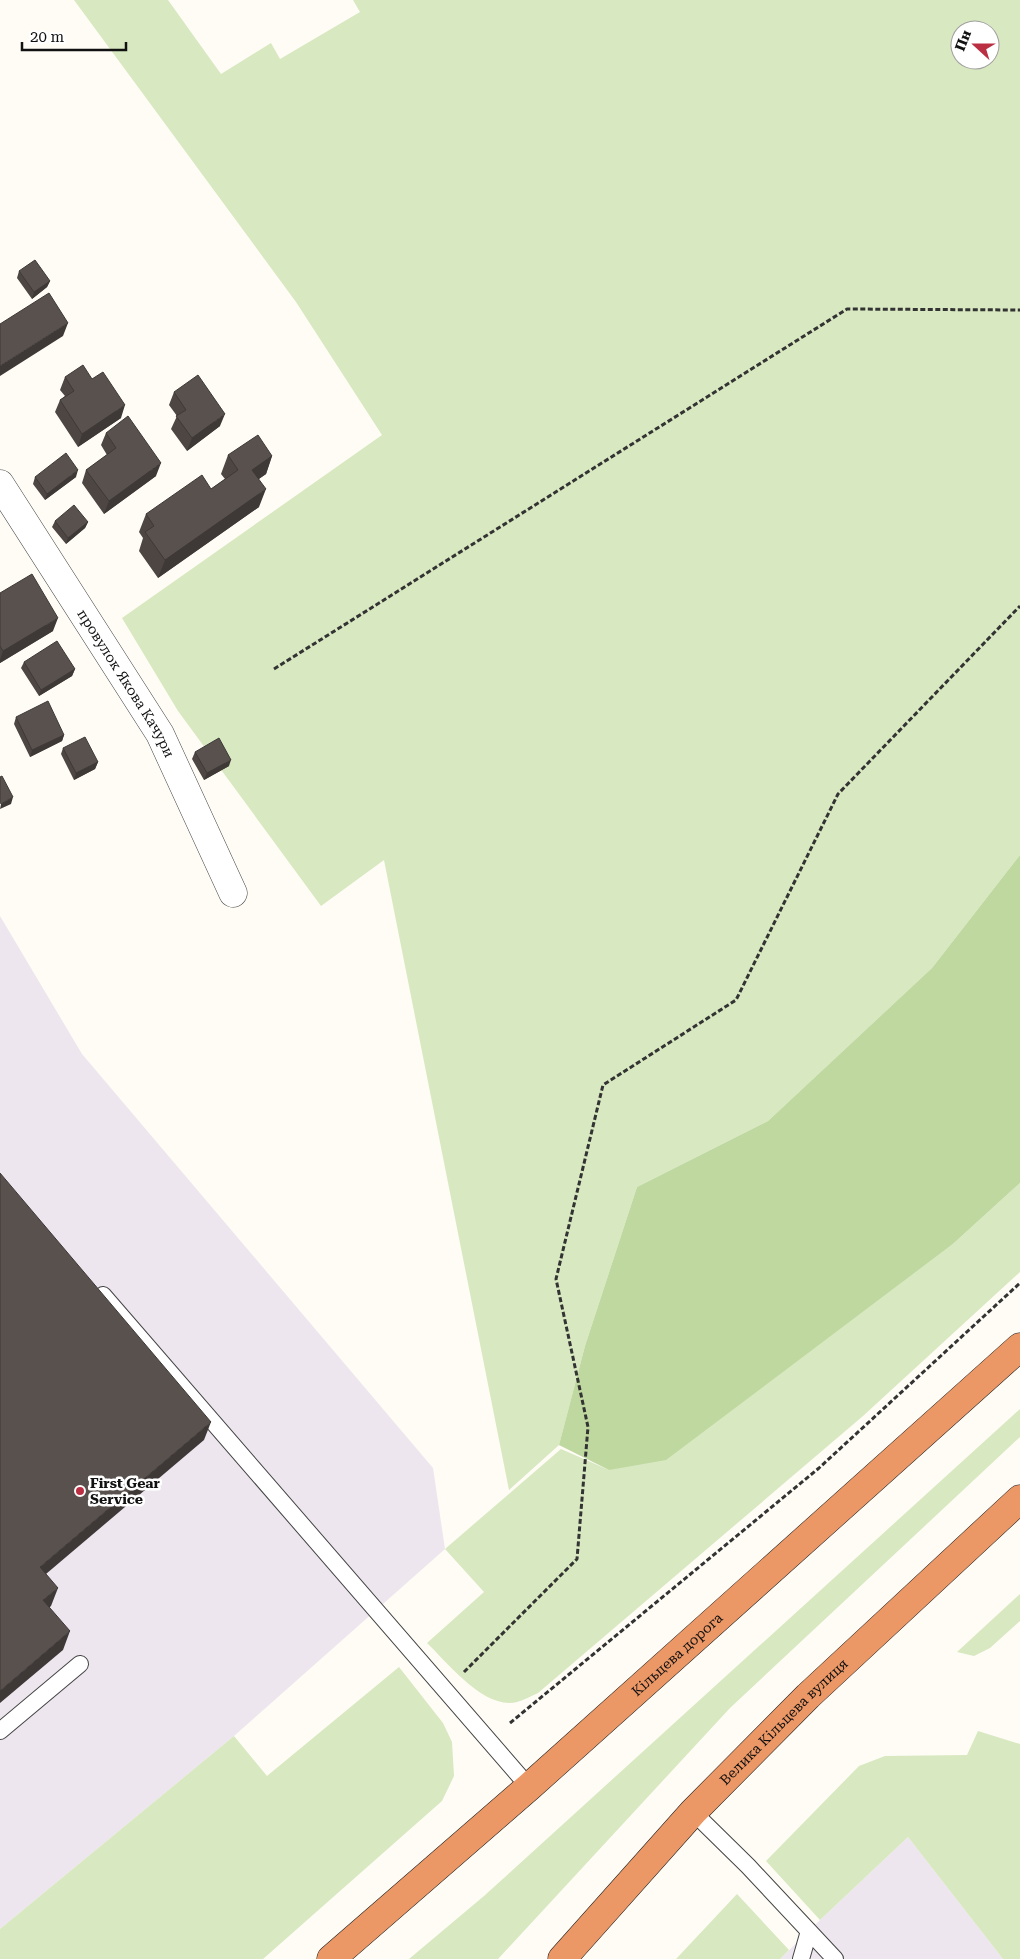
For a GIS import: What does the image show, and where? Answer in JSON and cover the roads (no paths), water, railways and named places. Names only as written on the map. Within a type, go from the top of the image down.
[{"type":"highway","name":"Кільцева дорога","points":[[331,1959],[529,1786],[1020,1347]]},
{"type":"highway","name":"Велика Кільцева вулиця","points":[[562,1959],[693,1812],[808,1696],[1020,1499]]},
{"type":"street","name":"провулок Якова Качури","points":[[0,484],[160,734],[233,893]]},
{"type":"lane","points":[[96,1286],[529,1786]]},
{"type":"lane","points":[[0,1731],[80,1664]]},
{"type":"lane","points":[[693,1812],[748,1866],[835,1959]]},
{"type":"lane","points":[[801,1959],[809,1931]]},
{"type":"place","name":"First Gear Service","points":[[80,1491]]}]
